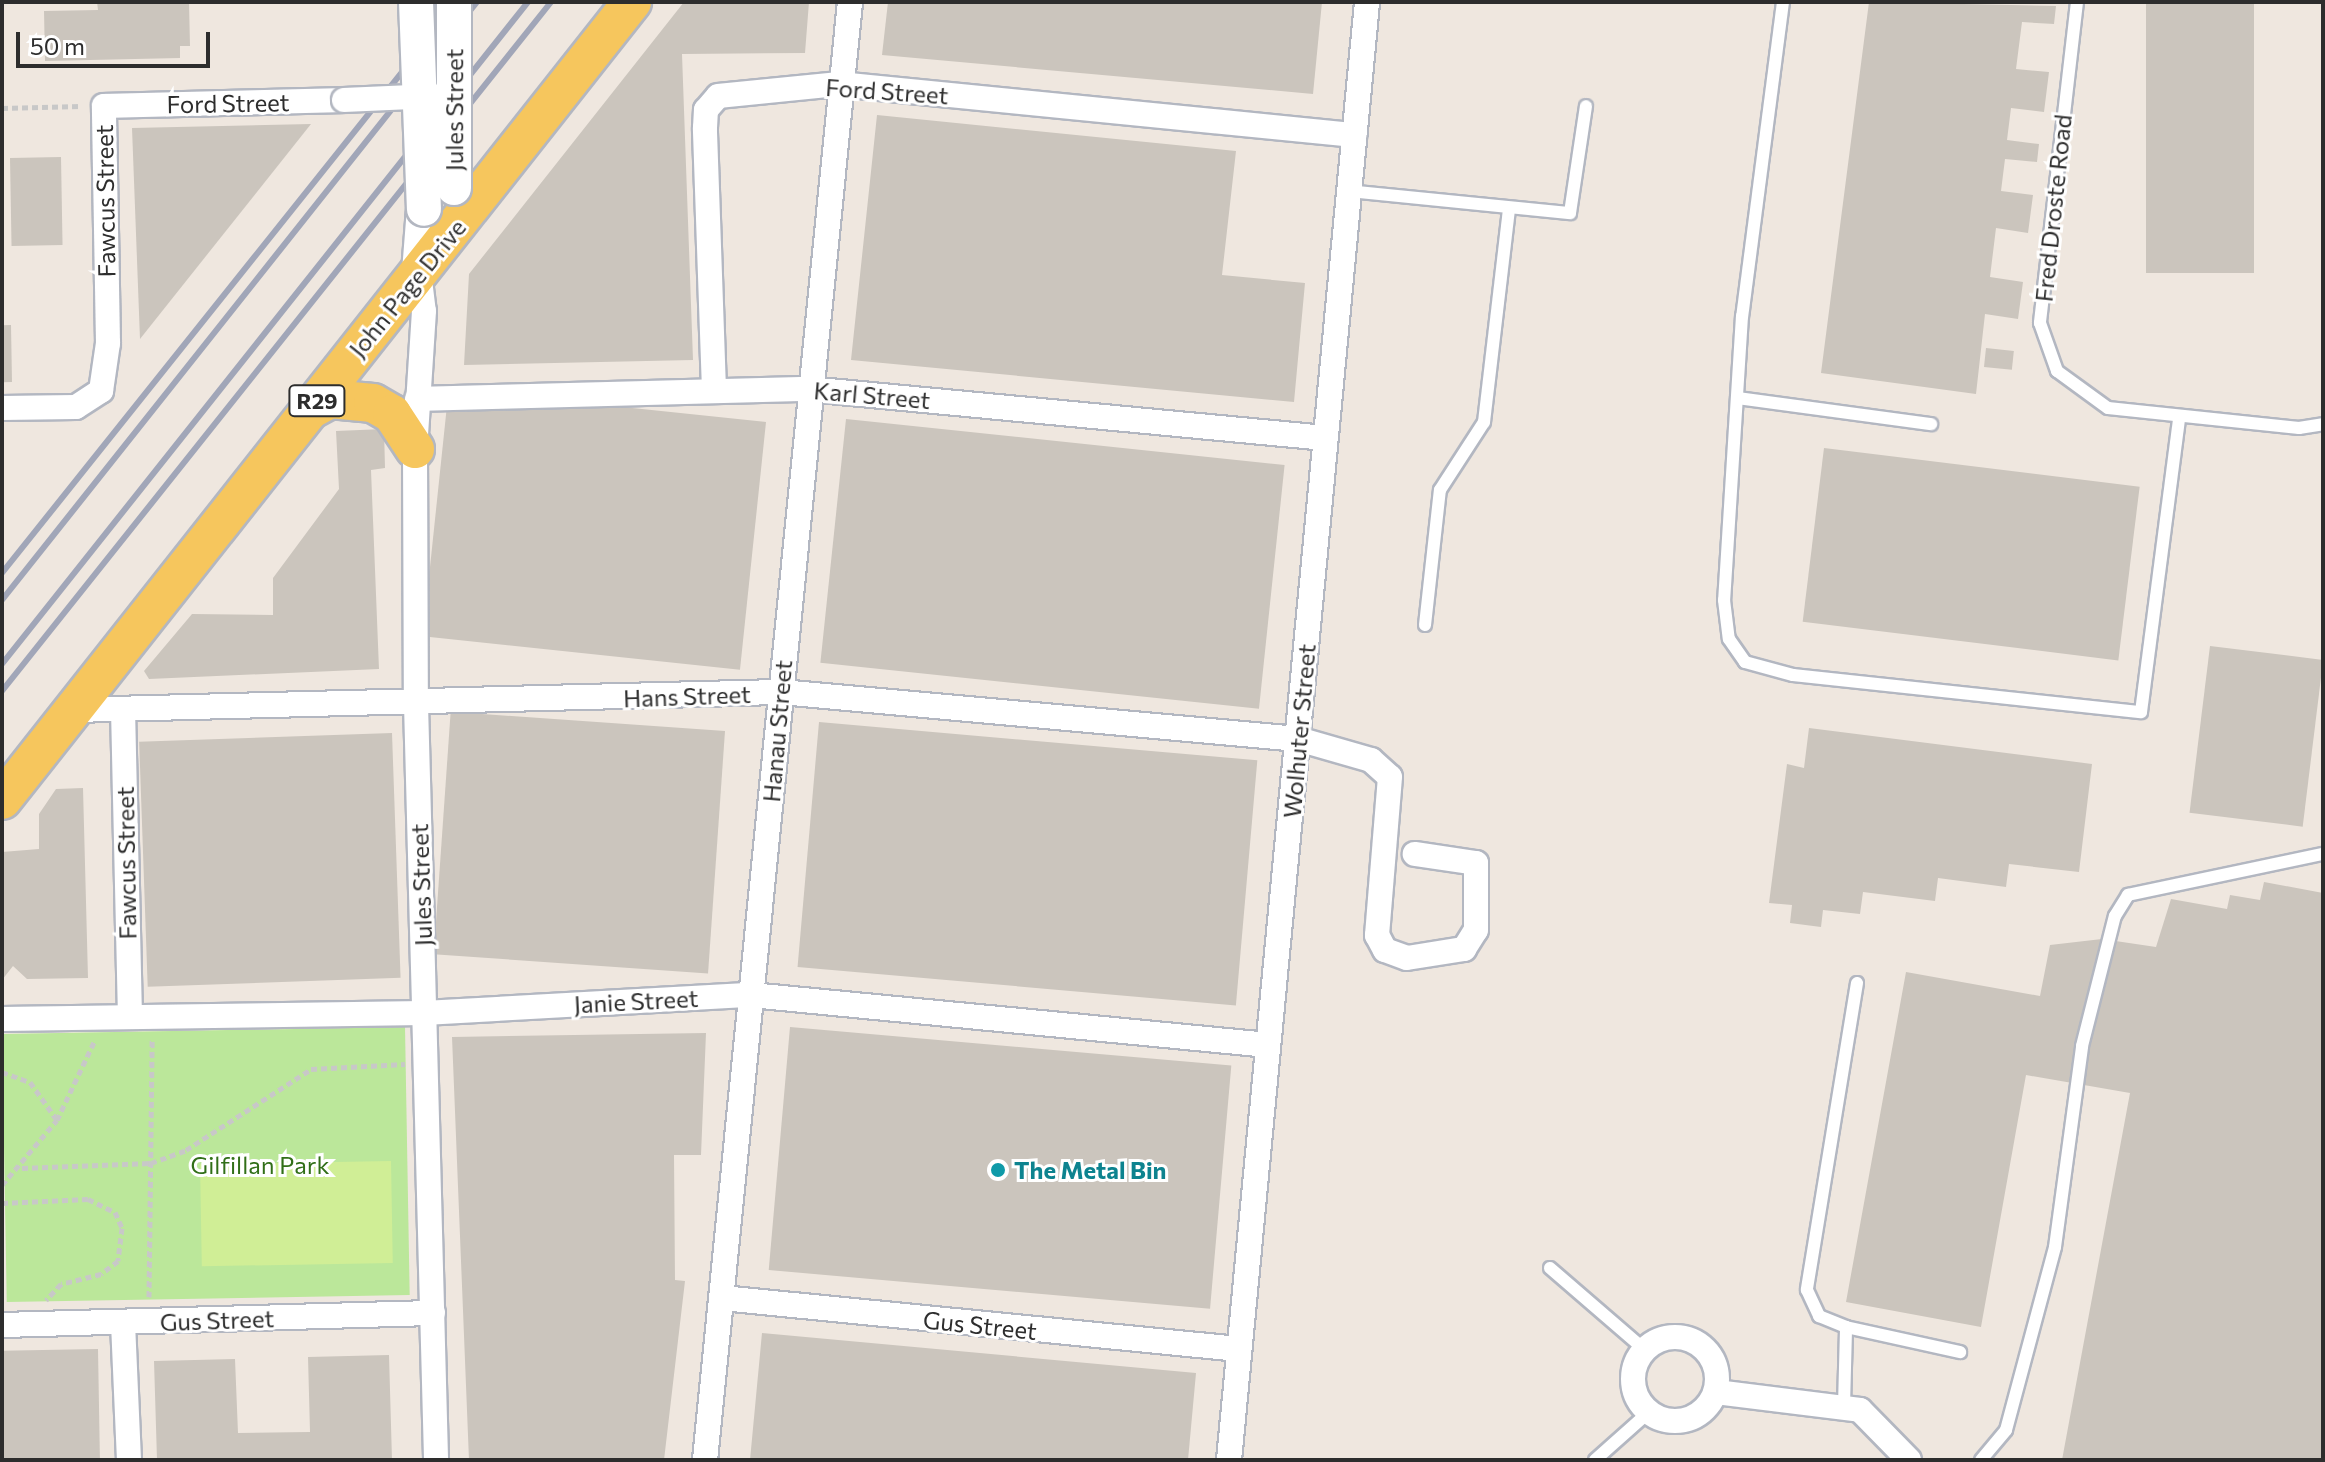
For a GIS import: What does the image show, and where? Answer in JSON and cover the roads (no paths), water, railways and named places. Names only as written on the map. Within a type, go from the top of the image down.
[{"type":"main road","name":"Jules Street","points":[[416,2],[438,96],[454,188],[448,238]]},
{"type":"main road","name":"Jules Street","points":[[419,272],[438,96],[454,2]]},
{"type":"main road","name":"John Page Drive","points":[[2,800],[632,2]]},
{"type":"main road","points":[[312,409],[330,399],[373,403],[392,414],[415,449]]},
{"type":"street","name":"Hanau Street","points":[[705,1460],[808,389],[850,2]]},
{"type":"street","name":"Wolhuter Street","points":[[1229,1460],[1367,2]]},
{"type":"street","name":"Ford Street","points":[[714,390],[706,110],[710,100],[736,91],[839,84],[1354,135]]},
{"type":"street","name":"Ford Street","points":[[104,106],[438,96]]},
{"type":"street","name":"Fawcus Street","points":[[2,408],[76,407],[101,391],[108,343],[104,106]]},
{"type":"street","name":"Jules Street","points":[[424,311],[448,238]]},
{"type":"street","name":"Jules Street","points":[[419,272],[424,311],[415,449],[416,704],[436,1460]]},
{"type":"street","name":"Karl Street","points":[[417,399],[808,389],[1325,438]]},
{"type":"street","name":"Hans Street","points":[[73,710],[416,704],[781,692],[1298,739],[1371,760],[1390,777],[1377,935],[1385,950],[1407,958],[1464,949],[1476,930],[1476,863],[1415,854]]},
{"type":"street","name":"Fawcus Street","points":[[123,709],[141,1017]]},
{"type":"street","name":"Janie Street","points":[[2,1019],[424,1013],[751,995],[1268,1045]]},
{"type":"street","name":"Gus Street","points":[[722,1298],[1238,1349]]},
{"type":"street","name":"Gus Street","points":[[2,1325],[433,1313]]},
{"type":"street","points":[[123,1323],[129,1460]]},
{"type":"street","points":[[1679,1335],[1697,1341],[1711,1354],[1716,1392],[1687,1420],[1648,1413],[1632,1382],[1644,1349],[1679,1335]]},
{"type":"street","points":[[1716,1392],[1844,1406],[1874,1420],[1909,1460]]},
{"type":"lane","points":[[1783,2],[1738,398],[1724,600],[1729,639],[1745,662],[1793,675],[2141,712],[2179,418]]},
{"type":"lane","name":"Fred Droste Road","points":[[2077,2],[2040,323],[2057,371],[2091,400],[2179,418],[2323,424]]},
{"type":"lane","points":[[1348,191],[1570,213],[1586,106]]},
{"type":"lane","points":[[1425,625],[1440,490],[1484,422],[1509,208]]},
{"type":"lane","points":[[1738,398],[1931,424]]},
{"type":"lane","points":[[1981,1460],[2006,1430],[2055,1247],[2072,1161],[2082,1046],[2115,916],[2128,895],[2323,854]]},
{"type":"lane","points":[[1857,983],[1807,1290],[1819,1316],[1846,1327],[1960,1352]]},
{"type":"lane","points":[[1550,1268],[1644,1349]]},
{"type":"lane","points":[[1844,1406],[1846,1327]]},
{"type":"lane","points":[[1595,1460],[1648,1413]]},
{"type":"railway","points":[[2,573],[458,2]]},
{"type":"railway","points":[[2,600],[477,2]]},
{"type":"railway","points":[[2,664],[528,2]]},
{"type":"railway","points":[[2,691],[551,2]]},
{"type":"place","name":"The Metal Bin","points":[[998,1170]]},
{"type":"park label","name":"Gilfillan Park","points":[[260,1165]]}]
